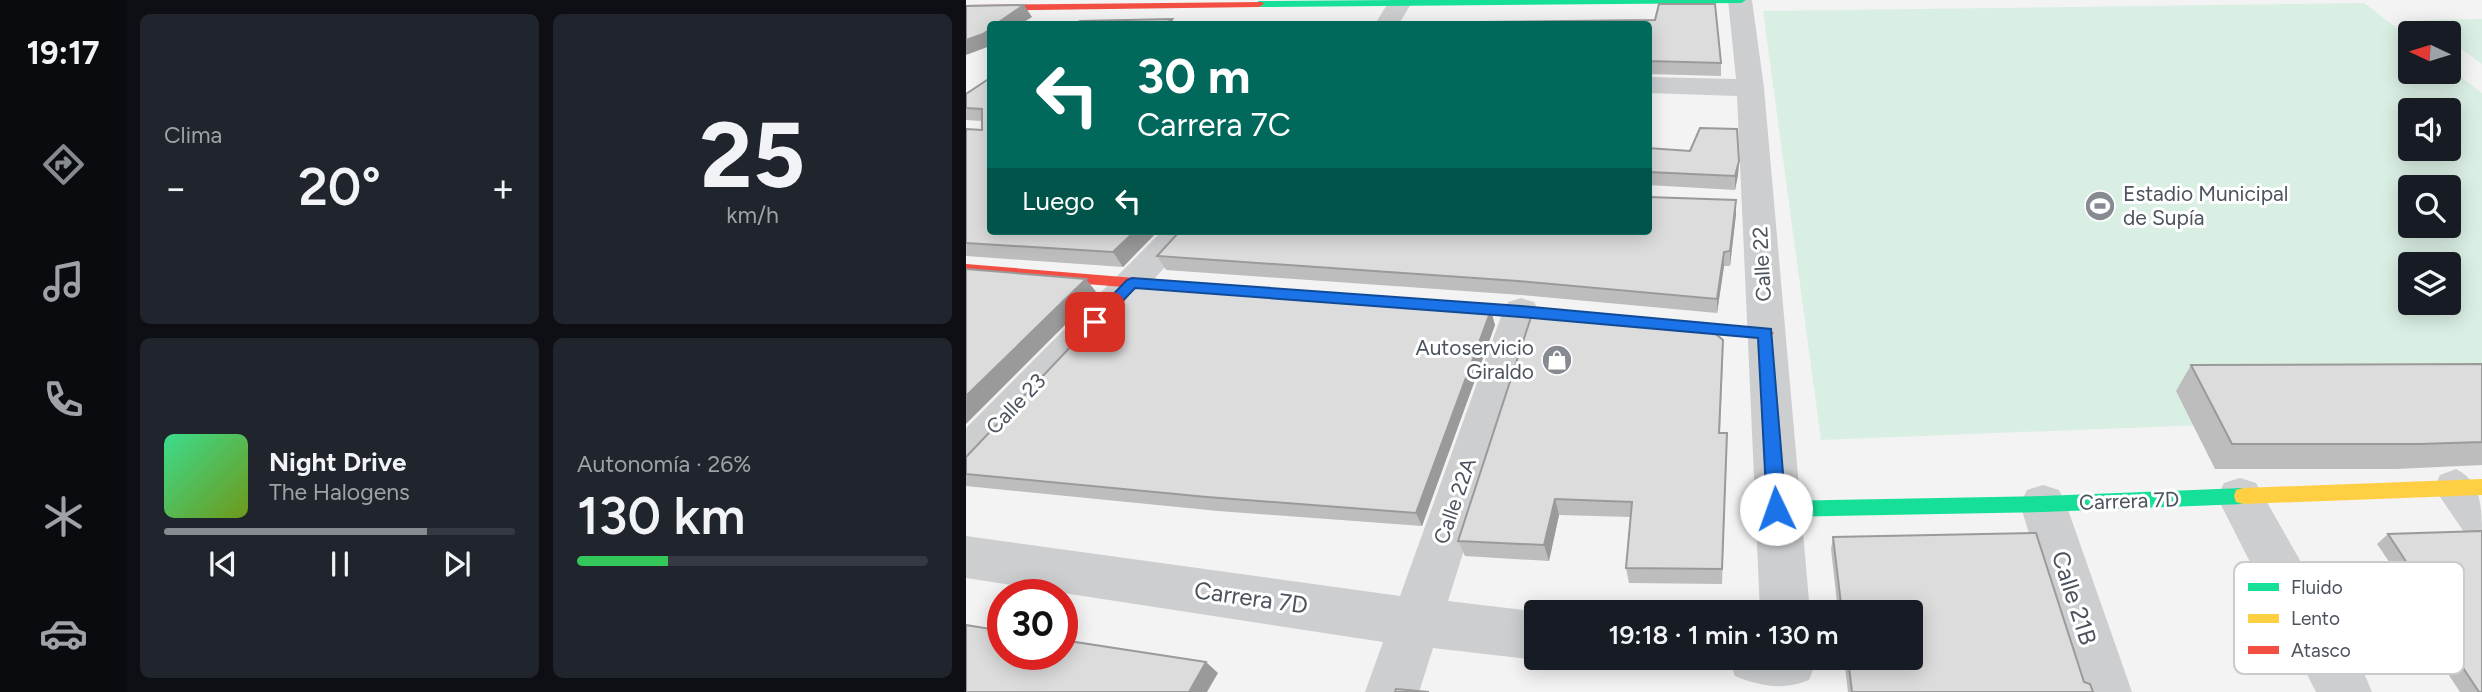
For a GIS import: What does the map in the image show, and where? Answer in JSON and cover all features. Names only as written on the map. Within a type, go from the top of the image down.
[{"type":"street","points":[[966,8],[1394,13],[1446,1],[1740,0]]},
{"type":"street","name":"Calle 22","points":[[1740,0],[1751,88],[1744,203],[1766,333],[1780,600]]},
{"type":"street","points":[[1652,85],[1751,88]]},
{"type":"street","name":"Calle 23","points":[[966,456],[1177,235]]},
{"type":"street","points":[[966,269],[1201,288]]},
{"type":"street","points":[[1229,290],[1602,319]]},
{"type":"street","name":"Calle 22A","points":[[1392,692],[1521,312]]},
{"type":"street","points":[[1643,322],[1766,333]]},
{"type":"street","points":[[2240,497],[2275,562]]},
{"type":"street","name":"Carrera 7D","points":[[1776,509],[2240,497],[2473,499]]},
{"type":"street","name":"Calle 21B","points":[[2043,504],[2105,692]]},
{"type":"street","name":"Carrera 7D","points":[[966,557],[1414,622],[1524,634]]},
{"type":"street","points":[[2335,674],[2345,692]]},
{"type":"green space","name":"Estadio Municipal de Supía","points":[[2364,3],[2398,29],[2398,84],[2461,84],[2461,77],[2482,93],[2482,414],[1821,440],[1763,11]]},
{"type":"green space","points":[[2482,19],[2482,64],[2461,49],[2461,21],[2423,20]]},
{"type":"building","points":[[1659,4],[1715,4],[1721,63],[1652,61],[1652,21],[1568,21],[1655,20]]},
{"type":"building","points":[[1024,5],[1000,21],[987,21],[987,31],[966,40],[966,6]]},
{"type":"building","points":[[1172,19],[1170,21],[1080,21]]},
{"type":"building","points":[[987,80],[987,235],[1131,235],[1113,252],[966,243],[966,129],[982,130],[982,109],[966,108],[966,94]]},
{"type":"building","points":[[1700,128],[1737,129],[1739,161],[1735,176],[1652,172],[1652,148],[1690,151]]},
{"type":"building","points":[[1652,197],[1736,200],[1730,251],[1724,252],[1717,299],[1518,281],[1157,256],[1176,235],[1652,235]]},
{"type":"building","points":[[966,269],[1086,279],[966,396]]},
{"type":"building","points":[[1132,282],[1491,310],[1416,513],[1207,497],[966,474],[966,457]]},
{"type":"building","points":[[1533,311],[1713,327],[1712,331],[1723,340],[1719,433],[1727,433],[1722,569],[1626,568],[1632,502],[1555,499],[1544,545],[1458,541]]},
{"type":"building","points":[[2482,364],[2482,442],[2420,444],[2232,444],[2191,365]]},
{"type":"building","points":[[2482,531],[2482,692],[2479,692],[2464,669],[2464,562],[2406,562],[2388,534]]},
{"type":"building","points":[[2036,533],[2084,682],[2090,684],[2093,692],[1852,692],[1849,670],[1923,670],[1923,600],[1841,600],[1833,537]]},
{"type":"building","points":[[966,625],[987,628],[987,670],[1078,670],[1078,642],[1206,662],[1189,692],[966,692]]},
{"type":"building","points":[[1396,689],[1429,692],[1395,692]]},
{"type":"traffic: fast","points":[[1259,4],[1741,0]]},
{"type":"traffic: fast","points":[[1776,509],[2043,504],[2243,496]]},
{"type":"traffic: slow","points":[[1251,292],[1585,317]]},
{"type":"traffic: slow","points":[[2243,496],[2482,487]]},
{"type":"traffic: jam","points":[[966,8],[1259,4]]},
{"type":"traffic: jam","points":[[966,269],[1184,287]]},
{"type":"traffic: jam","points":[[1662,324],[1766,333]]},
{"type":"place","name":"Estadio Municipal de Supía","points":[[2100,206]]},
{"type":"place","name":"Autoservicio Giraldo","points":[[1557,360]]},
{"type":"route","points":[[1095,322],[1132,283],[1766,333],[1776,509]]}]
